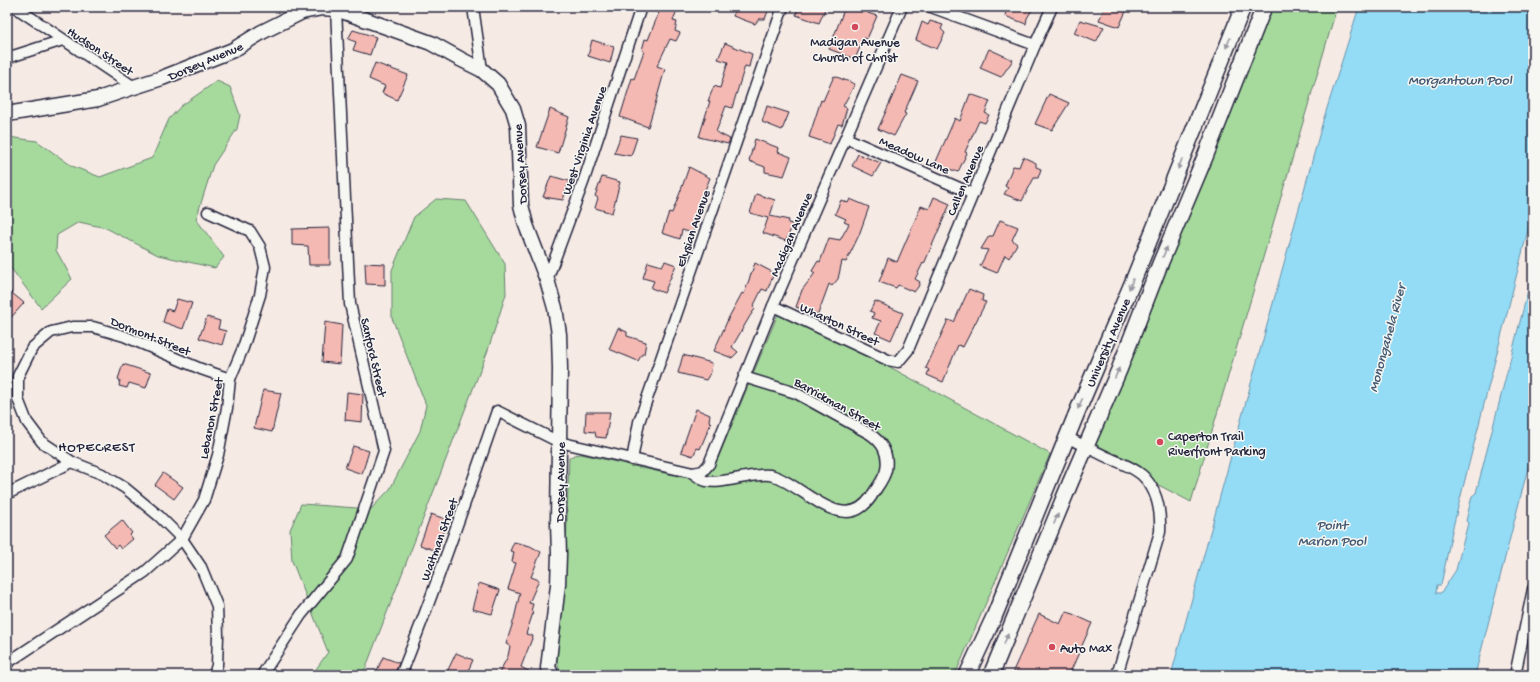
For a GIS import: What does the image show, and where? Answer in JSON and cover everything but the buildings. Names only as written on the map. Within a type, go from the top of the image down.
[{"type":"main road","name":"University Avenue","points":[[967,675],[994,617],[1067,437],[1131,286],[1243,7]]},
{"type":"main road","name":"University Avenue","points":[[991,675],[1119,370],[1264,7]]},
{"type":"street","name":"Hudson Street","points":[[15,7],[134,87]]},
{"type":"street","points":[[473,7],[482,70]]},
{"type":"street","name":"West Virginia Avenue","points":[[547,280],[584,180],[641,7]]},
{"type":"street","name":"Elysian Avenue","points":[[632,460],[639,422],[782,7]]},
{"type":"street","name":"Madigan Avenue","points":[[698,472],[709,464],[773,306],[902,7]]},
{"type":"street","points":[[930,7],[1035,44]]},
{"type":"street","name":"Callen Avenue","points":[[898,362],[908,350],[1035,44],[1052,7]]},
{"type":"street","name":"Dorsey Avenue","points":[[7,114],[98,99],[162,78],[233,50],[262,32],[302,12],[322,8],[336,9],[431,43],[482,70],[498,84],[513,109],[518,126],[521,205],[526,225],[547,280],[554,308],[558,334],[558,585],[548,673]]},
{"type":"street","name":"Sanford Street","points":[[262,675],[301,615],[347,559],[384,451],[350,304],[336,9]]},
{"type":"street","points":[[7,58],[63,40]]},
{"type":"street","name":"Meadow Lane","points":[[846,138],[973,194]]},
{"type":"street","name":"Lebanon Street","points":[[7,663],[145,572],[182,539],[204,500],[218,455],[227,408],[230,379],[243,348],[260,295],[265,267],[260,247],[250,231],[208,212]]},
{"type":"street","name":"Wharton Street","points":[[773,306],[888,360],[898,362]]},
{"type":"street","name":"Dormont Street","points":[[214,675],[217,665],[217,606],[200,567],[182,539],[159,516],[125,488],[102,474],[72,462],[42,442],[26,422],[18,399],[18,376],[32,348],[50,332],[72,327],[93,327],[124,336],[201,370],[230,379]]},
{"type":"street","name":"Barrickman Street","points":[[497,411],[559,442],[632,460],[698,472],[706,481],[722,481],[768,475],[790,483],[833,510],[845,513],[858,509],[867,501],[884,475],[886,466],[885,449],[878,440],[870,434],[796,393],[744,378]]},
{"type":"street","name":"Waitman Street","points":[[401,675],[465,504],[497,411]]},
{"type":"street","points":[[1067,437],[1125,465],[1141,475],[1150,486],[1158,501],[1161,517],[1160,532],[1117,675]]},
{"type":"street","points":[[7,494],[72,462]]},
{"type":"street","points":[[1515,675],[1533,589]]},
{"type":"green space","points":[[1264,7],[1337,7],[1191,502],[1086,447]]},
{"type":"green space","points":[[217,81],[230,87],[240,115],[237,129],[213,165],[196,219],[224,257],[215,268],[158,255],[106,228],[79,222],[57,235],[56,250],[72,279],[41,308],[7,263],[7,138],[37,141],[72,166],[100,177],[152,158],[169,119],[181,106]]},
{"type":"green space","points":[[436,199],[466,201],[505,264],[506,294],[488,350],[363,675],[312,675],[328,652],[292,561],[290,530],[301,504],[371,509],[390,489],[420,431],[426,405],[392,318],[392,270],[414,217]]},
{"type":"green space","points":[[778,314],[888,366],[1050,454],[955,675],[561,675],[557,662],[557,651],[562,611],[566,549],[569,458],[574,455],[581,454],[689,478],[700,477],[708,473],[718,458]]},
{"type":"water","name":"Point Marion Pool","points":[[1359,7],[1533,7],[1533,210],[1452,531],[1441,585],[1437,585],[1436,593],[1441,593],[1456,570],[1468,523],[1466,521],[1472,496],[1476,493],[1533,271],[1533,448],[1475,675],[1171,675],[1323,121]]},
{"type":"place","name":"Madigan Avenue Church of Christ","points":[[855,27]]},
{"type":"place","name":"Caperton Trail Riverfront Parking","points":[[1160,442]]},
{"type":"place","name":"Auto Max","points":[[1052,647]]},
{"type":"district","name":"HOPECREST","points":[[97,446]]},
{"type":"water label","name":"Morgantown Pool","points":[[1460,79]]},
{"type":"water label","name":"Monongahela River","points":[[1386,338]]}]
